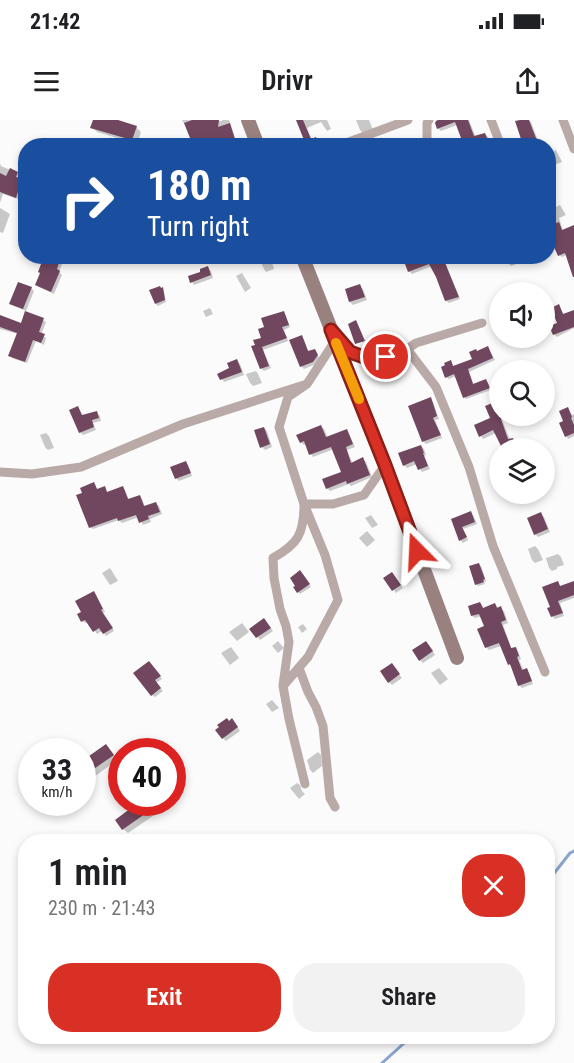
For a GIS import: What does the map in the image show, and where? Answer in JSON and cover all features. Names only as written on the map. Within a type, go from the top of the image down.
[{"type":"street","points":[[248,120],[255,138]]},
{"type":"street","points":[[360,138],[408,120]]},
{"type":"street","points":[[427,138],[429,120]]},
{"type":"street","points":[[491,120],[498,138]]},
{"type":"street","points":[[563,120],[574,149]]},
{"type":"street","points":[[305,264],[385,465],[457,658]]},
{"type":"street","points":[[333,335],[350,352],[372,360],[400,354],[416,343],[482,323]]},
{"type":"street","points":[[283,686],[308,657],[338,600],[325,555],[304,504],[279,427],[288,398],[307,384],[333,335]]},
{"type":"street","points":[[407,349],[436,387],[469,467],[494,546],[545,672]]},
{"type":"street","points":[[0,472],[32,474],[81,467],[183,424],[307,384]]},
{"type":"street","points":[[304,504],[333,504],[364,495],[385,465]]},
{"type":"street","points":[[304,504],[304,516],[296,541],[273,558],[274,578],[289,642],[283,686],[305,784]]},
{"type":"street","points":[[299,668],[323,726],[330,798],[335,807]]},
{"type":"building","points":[[93,120],[118,120],[137,126],[133,138],[90,128]]},
{"type":"building","points":[[192,120],[219,120],[218,127],[230,123],[235,138],[190,138],[184,123]]},
{"type":"building","points":[[296,120],[303,120],[311,138],[303,138]]},
{"type":"building","points":[[468,120],[474,136],[485,133],[487,138],[461,138],[455,122],[437,129],[436,121]]},
{"type":"building","points":[[529,120],[536,138],[521,138],[515,121]]},
{"type":"building","points":[[10,168],[18,172],[16,198],[0,192],[0,173],[6,176]]},
{"type":"building","points":[[559,222],[562,230],[574,225],[574,277],[565,253],[558,256],[556,252],[556,223]]},
{"type":"building","points":[[41,264],[59,264],[57,269],[60,271],[51,292],[35,285]]},
{"type":"building","points":[[405,264],[429,264],[408,272]]},
{"type":"building","points":[[429,264],[445,264],[459,297],[445,301]]},
{"type":"building","points":[[208,266],[211,275],[190,283],[188,276]]},
{"type":"building","points":[[18,282],[32,287],[23,309],[9,304]]},
{"type":"building","points":[[360,284],[365,297],[349,302],[345,289]]},
{"type":"building","points":[[163,287],[165,300],[155,304],[149,290]]},
{"type":"building","points":[[559,304],[563,314],[574,310],[574,327],[555,334],[555,324],[557,323],[555,306]]},
{"type":"building","points":[[25,311],[44,318],[39,332],[45,334],[41,343],[33,340],[25,362],[8,356],[17,333],[0,327],[0,315],[21,323]]},
{"type":"building","points":[[284,311],[289,325],[282,327],[287,338],[262,347],[269,366],[260,369],[251,346],[255,345],[253,340],[261,338],[258,329],[264,327],[261,318]]},
{"type":"building","points":[[356,320],[365,341],[355,344],[348,324]]},
{"type":"building","points":[[302,335],[308,351],[315,349],[318,355],[313,362],[300,367],[289,340]]},
{"type":"building","points":[[488,346],[493,358],[468,369],[473,384],[486,379],[489,388],[463,398],[454,374],[445,378],[441,367],[451,360],[453,366],[472,359],[469,352],[476,349],[477,351]]},
{"type":"building","points":[[237,359],[242,372],[220,380],[217,374],[229,368],[227,363]]},
{"type":"building","points":[[431,397],[437,416],[433,418],[441,435],[422,442],[408,406]]},
{"type":"building","points":[[78,406],[82,415],[97,411],[99,418],[92,420],[94,427],[79,433],[69,410]]},
{"type":"building","points":[[568,407],[574,433],[565,437],[559,423],[563,421],[559,411]]},
{"type":"building","points":[[489,418],[489,426],[503,426],[508,438],[497,438],[493,430],[479,437],[474,425]]},
{"type":"building","points":[[321,425],[326,437],[347,429],[353,444],[346,447],[351,463],[363,457],[370,475],[326,489],[322,479],[341,472],[331,447],[309,455],[304,441],[300,443],[296,435]]},
{"type":"building","points":[[264,427],[270,444],[260,448],[254,430]]},
{"type":"building","points":[[421,445],[428,466],[418,470],[414,461],[403,466],[398,453]]},
{"type":"building","points":[[186,461],[191,473],[175,479],[170,467]]},
{"type":"building","points":[[94,482],[97,489],[105,486],[107,492],[123,486],[128,499],[140,495],[144,506],[156,502],[160,512],[148,516],[149,519],[139,523],[136,515],[118,521],[117,518],[89,528],[76,495],[82,493],[80,488]]},
{"type":"building","points":[[471,511],[475,522],[462,527],[467,537],[459,541],[451,519]]},
{"type":"building","points":[[541,512],[548,529],[534,535],[527,518]]},
{"type":"building","points":[[479,563],[485,579],[484,582],[475,585],[469,566]]},
{"type":"building","points":[[300,570],[310,584],[297,593],[290,578]]},
{"type":"building","points":[[392,572],[401,585],[392,591],[383,578]]},
{"type":"building","points":[[558,581],[560,586],[574,581],[574,595],[558,601],[563,613],[551,617],[547,608],[550,607],[542,587]]},
{"type":"building","points":[[94,591],[103,609],[101,610],[113,628],[103,634],[99,628],[93,632],[85,620],[81,622],[77,614],[81,612],[75,601]]},
{"type":"building","points":[[480,602],[483,608],[495,603],[497,608],[501,606],[506,620],[501,622],[511,648],[516,647],[522,670],[527,668],[532,681],[518,686],[499,643],[485,648],[477,629],[484,626],[479,614],[471,616],[468,606]]},
{"type":"building","points":[[264,618],[271,628],[256,638],[249,629]]},
{"type":"building","points":[[426,641],[433,651],[419,661],[412,650]]},
{"type":"building","points":[[149,661],[161,676],[155,680],[161,688],[151,696],[133,673]]},
{"type":"building","points":[[392,663],[400,674],[388,683],[380,671]]},
{"type":"building","points":[[227,718],[229,721],[232,718],[238,727],[222,739],[215,730],[219,727],[217,725]]},
{"type":"building","points":[[106,744],[108,747],[108,759],[96,767],[96,751]]},
{"type":"building","points":[[120,816],[142,816],[122,830],[115,820]]},
{"type":"waterway","points":[[555,872],[574,851]]},
{"type":"waterway","points":[[382,1063],[403,1044]]},
{"type":"slow traffic","points":[[336,343],[359,399]]},
{"type":"route","points":[[386,357],[372,360],[350,352],[331,330],[417,551]]}]
